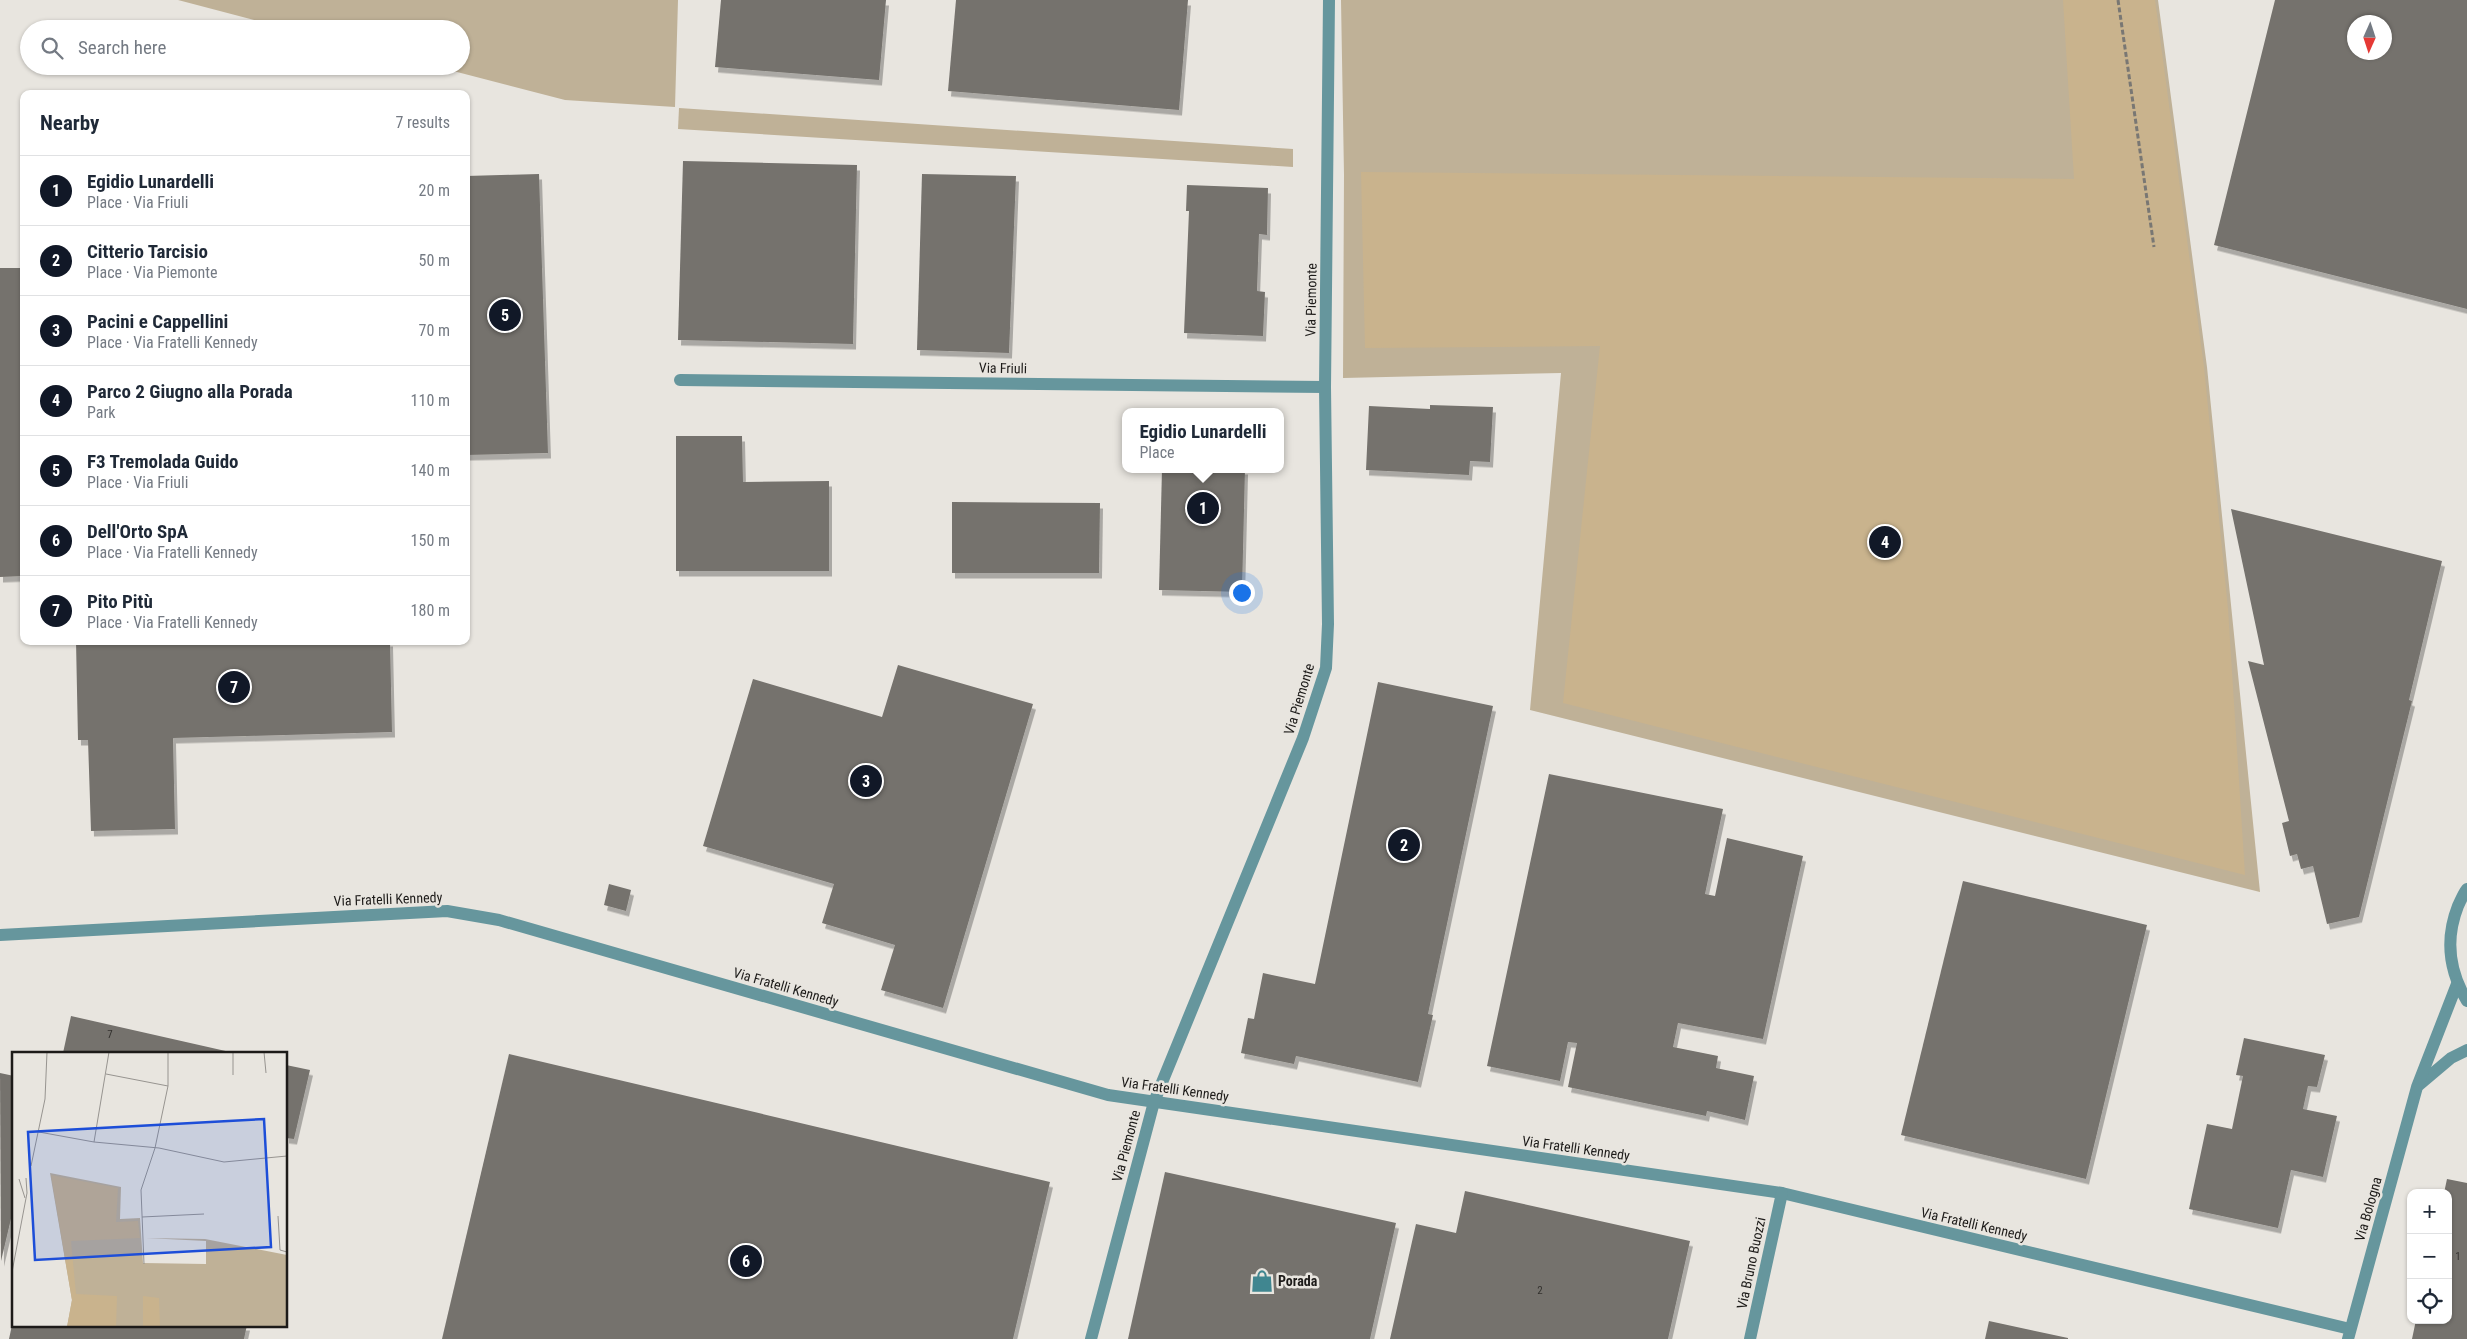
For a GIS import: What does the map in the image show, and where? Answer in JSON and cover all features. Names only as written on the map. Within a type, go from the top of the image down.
[{"type":"street","name":"Via Piemonte","points":[[1091,1339],[1154,1102],[1303,738],[1326,668],[1328,624],[1325,387],[1329,0]]},
{"type":"street","name":"Via Friuli","points":[[680,380],[1325,387]]},
{"type":"street","points":[[2467,889],[2452,922],[2449,953],[2456,984],[2467,1002]]},
{"type":"street","name":"Via Fratelli Kennedy","points":[[0,935],[431,910],[447,911],[499,920],[1108,1095],[1782,1193],[2349,1334]]},
{"type":"street","name":"Via Bologna","points":[[2349,1334],[2417,1087],[2456,984]]},
{"type":"street","points":[[2417,1087],[2451,1058],[2467,1050]]},
{"type":"street","name":"Via Bruno Buozzi","points":[[1750,1339],[1782,1193]]},
{"type":"path","points":[[2118,0],[2154,247]]},
{"type":"shaded area","points":[[178,0],[678,0],[675,107],[565,100],[469,75],[470,20],[255,20]]},
{"type":"shaded area","points":[[1341,0],[2158,0],[2207,367],[2260,892],[1530,710],[1561,373],[1343,378],[1344,175]]},
{"type":"shaded area","points":[[2063,0],[2155,0],[2204,367],[2228,609],[2245,875],[1563,703],[1600,346],[1365,348],[1361,172],[2074,179]]},
{"type":"shaded area","points":[[679,108],[1293,149],[1293,167],[678,129]]},
{"type":"building","points":[[721,0],[886,0],[879,80],[715,67]]},
{"type":"building","points":[[956,0],[1188,0],[1179,110],[948,91]]},
{"type":"building","points":[[2275,0],[2467,0],[2467,309],[2214,245]]},
{"type":"building","points":[[683,161],[857,165],[853,344],[678,340]]},
{"type":"building","points":[[539,174],[548,453],[470,455],[470,176]]},
{"type":"building","points":[[922,174],[1016,176],[1009,353],[917,350]]},
{"type":"building","points":[[1187,185],[1268,188],[1267,235],[1259,234],[1257,291],[1265,292],[1263,336],[1184,333],[1189,211],[1186,211]]},
{"type":"building","points":[[0,268],[20,268],[20,576],[0,577]]},
{"type":"building","points":[[1430,405],[1493,407],[1490,462],[1470,461],[1469,475],[1366,470],[1369,406],[1430,409]]},
{"type":"building","points":[[676,436],[742,436],[743,482],[829,481],[829,571],[676,571]]},
{"type":"building","points":[[1162,473],[1245,473],[1242,592],[1159,590]]},
{"type":"building","points":[[952,502],[1100,503],[1099,573],[952,573]]},
{"type":"building","points":[[2231,509],[2442,561],[2409,700],[2412,701],[2359,917],[2327,924],[2313,866],[2301,869],[2297,854],[2290,856],[2282,823],[2289,821],[2248,661],[2264,665]]},
{"type":"building","points":[[76,645],[390,645],[392,732],[173,738],[175,829],[91,831],[88,740],[78,740]]},
{"type":"building","points":[[898,665],[1033,704],[943,1008],[881,990],[895,945],[822,923],[834,884],[703,846],[753,679],[882,717]]},
{"type":"building","points":[[1378,682],[1493,706],[1428,1014],[1433,1015],[1418,1082],[1296,1056],[1294,1064],[1241,1053],[1248,1018],[1254,1019],[1263,973],[1315,984]]},
{"type":"building","points":[[1549,774],[1723,809],[1705,894],[1715,896],[1727,838],[1803,856],[1763,1039],[1678,1023],[1673,1047],[1718,1056],[1716,1068],[1754,1076],[1745,1120],[1707,1111],[1706,1116],[1568,1087],[1577,1043],[1568,1042],[1560,1081],[1487,1066]]},
{"type":"building","points":[[1963,881],[2147,925],[2086,1179],[1901,1135]]},
{"type":"building","points":[[609,884],[631,890],[626,911],[604,905]]},
{"type":"building","points":[[71,1016],[230,1052],[63,1052]]},
{"type":"building","points":[[2244,1038],[2325,1055],[2317,1087],[2308,1086],[2303,1109],[2337,1116],[2323,1177],[2291,1170],[2278,1228],[2189,1209],[2207,1124],[2232,1129],[2243,1076],[2236,1075]]},
{"type":"building","points":[[509,1054],[1050,1182],[1013,1339],[442,1339]]},
{"type":"building","points":[[288,1065],[310,1070],[294,1139],[288,1138]]},
{"type":"building","points":[[0,1073],[12,1076],[12,1214],[1,1261]]},
{"type":"building","name":"Porada","points":[[1165,1172],[1396,1223],[1370,1339],[1128,1339]]},
{"type":"building","points":[[2447,1179],[2467,1183],[2467,1339],[2412,1339],[2415,1324],[2452,1324],[2452,1189],[2445,1189]]},
{"type":"building","points":[[1465,1191],[1690,1241],[1668,1339],[1390,1339],[1416,1224],[1456,1233]]},
{"type":"building","points":[[1989,1321],[2068,1338],[2068,1339],[1985,1339]]},
{"type":"building","points":[[12,1325],[247,1326],[244,1339],[9,1339]]},
{"type":"place","name":"F3 Tremolada Guido","points":[[505,315]]},
{"type":"place","name":"Egidio Lunardelli","points":[[1203,508]]},
{"type":"place","name":"Parco 2 Giugno alla Porada","points":[[1885,542]]},
{"type":"place","name":"Pito Pitù","points":[[234,687]]},
{"type":"place","name":"Pacini e Cappellini","points":[[866,781]]},
{"type":"place","name":"Citterio Tarcisio","points":[[1404,845]]},
{"type":"place","name":"Dell'Orto SpA","points":[[746,1261]]},
{"type":"place","name":"Porada","points":[[1262,1281]]}]
